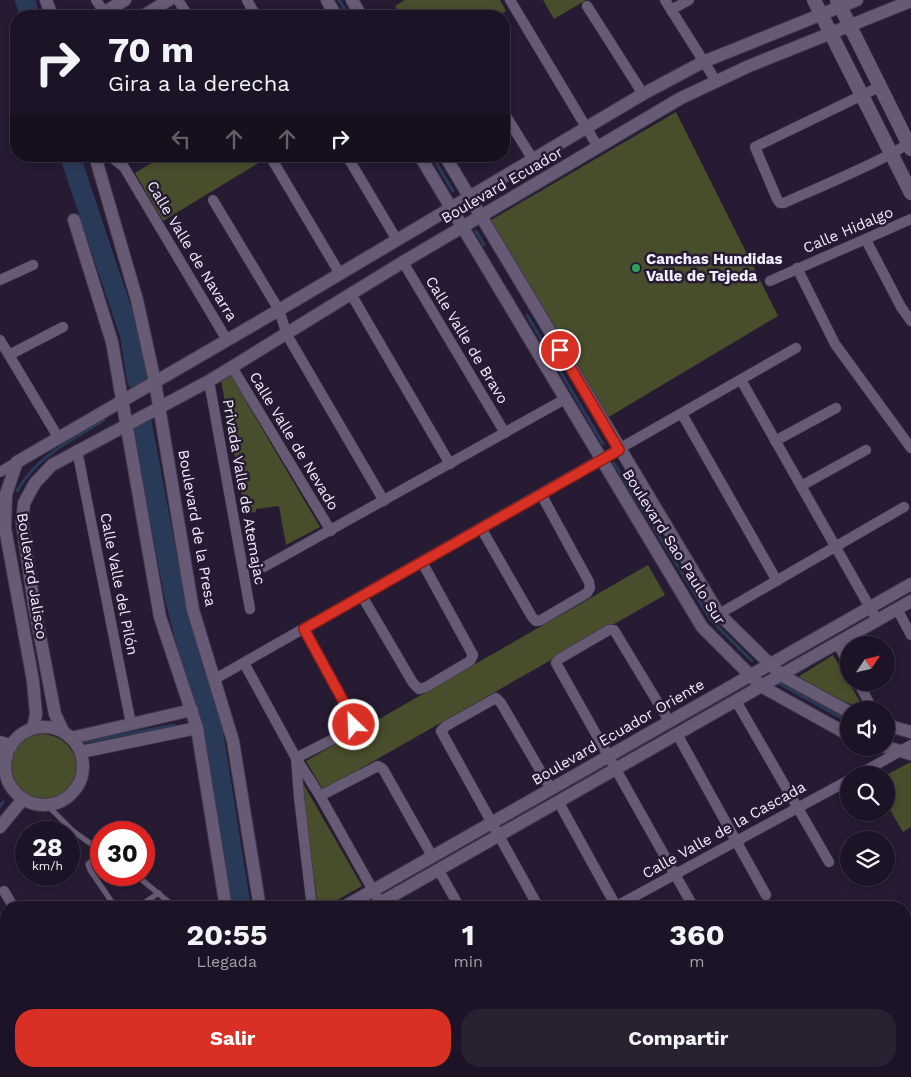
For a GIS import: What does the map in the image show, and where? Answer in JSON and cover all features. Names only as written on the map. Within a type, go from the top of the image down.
[{"type":"main road","points":[[814,0],[832,32],[890,154],[911,191]]},
{"type":"main road","points":[[839,3],[879,87],[910,145]]},
{"type":"street","points":[[108,10],[125,0]]},
{"type":"street","points":[[152,10],[169,0]]},
{"type":"street","points":[[510,0],[598,147]]},
{"type":"street","points":[[665,0],[716,81]]},
{"type":"street","points":[[671,10],[689,0]]},
{"type":"street","name":"Boulevard Ecuador","points":[[123,401],[643,94],[703,62],[821,14],[839,3],[857,0]]},
{"type":"street","name":"Boulevard Ecuador","points":[[125,426],[287,335],[403,262],[681,98],[716,81],[832,32],[911,1]]},
{"type":"street","points":[[587,6],[643,94]]},
{"type":"street","points":[[879,87],[755,147],[777,199],[780,203],[784,203],[910,145]]},
{"type":"street","points":[[510,123],[532,158]]},
{"type":"street","name":"Boulevard de la Presa","points":[[97,162],[137,300],[155,382],[194,610],[216,679],[232,740],[259,901]]},
{"type":"street","name":"Calle Valle de Navarra","points":[[118,162],[124,166],[227,340]]},
{"type":"street","points":[[274,162],[340,274]]},
{"type":"street","points":[[351,162],[397,240]]},
{"type":"street","name":"Boulevard Sao Paulo Sur","points":[[424,162],[702,627],[761,686],[840,730]]},
{"type":"street","name":"Boulevard Sao Paulo Sur","points":[[449,162],[619,450],[719,614],[781,675],[840,707]]},
{"type":"street","points":[[213,200],[279,310],[287,335],[384,501]]},
{"type":"street","name":"Calle Hidalgo","points":[[770,281],[866,240],[911,218]]},
{"type":"street","points":[[74,220],[112,342],[123,401],[125,426],[160,617],[197,728],[225,901]]},
{"type":"street","points":[[866,240],[901,307],[911,321]]},
{"type":"street","name":"Calle Valle de Bravo","points":[[403,262],[505,433]]},
{"type":"street","points":[[0,280],[33,265]]},
{"type":"street","points":[[797,268],[835,344],[911,448]]},
{"type":"street","points":[[351,294],[450,464]]},
{"type":"street","points":[[9,355],[64,327]]},
{"type":"street","points":[[0,340],[58,437]]},
{"type":"street","points":[[216,679],[796,348]]},
{"type":"street","name":"Calle Valle de Nevado","points":[[232,366],[331,531]]},
{"type":"street","points":[[741,380],[877,620]]},
{"type":"street","name":"Privada Valle de Atemajac","points":[[208,381],[250,609]]},
{"type":"street","points":[[264,567],[565,399]]},
{"type":"street","points":[[0,472],[123,401]]},
{"type":"street","points":[[775,441],[836,408]]},
{"type":"street","points":[[682,414],[776,581]]},
{"type":"street","name":"Boulevard Jalisco","points":[[67,734],[54,706],[22,522],[24,503],[35,483],[52,465],[125,426]]},
{"type":"street","name":"Calle Valle del Pilón","points":[[77,450],[131,724]]},
{"type":"street","points":[[801,486],[866,450]]},
{"type":"street","name":"Boulevard Jalisco","points":[[17,462],[7,488],[4,511],[4,548],[33,681],[36,714],[33,728]]},
{"type":"street","points":[[481,528],[532,617],[536,621],[541,620],[587,593],[590,588],[589,582],[541,494]]},
{"type":"street","points":[[719,614],[904,507]]},
{"type":"street","points":[[362,596],[413,683],[418,689],[426,687],[470,660],[473,656],[422,562]]},
{"type":"street","name":"Boulevard Ecuador Oriente","points":[[354,901],[911,584]]},
{"type":"street","name":"Boulevard Ecuador Oriente","points":[[386,901],[558,801],[911,601]]},
{"type":"street","points":[[897,609],[911,635]]},
{"type":"street","points":[[296,758],[348,731],[354,725],[352,717],[304,629]]},
{"type":"street","points":[[669,721],[617,633],[609,630],[559,659],[556,663],[610,755],[690,901]]},
{"type":"street","points":[[837,643],[840,648]]},
{"type":"street","points":[[244,663],[296,758],[320,796],[373,890],[376,901]]},
{"type":"street","points":[[534,901],[441,732],[446,726],[490,699],[496,698],[501,703],[551,789]]},
{"type":"street","points":[[736,701],[796,808],[829,862]]},
{"type":"street","points":[[67,734],[131,724],[192,710]]},
{"type":"street","points":[[50,727],[67,734],[81,752],[83,768],[79,784],[62,801],[47,806],[30,803],[4,785],[4,750],[19,736],[33,728],[50,727]]},
{"type":"street","points":[[81,752],[197,728]]},
{"type":"street","points":[[895,728],[911,732]]},
{"type":"street","points":[[677,734],[766,895]]},
{"type":"street","points":[[895,748],[908,750]]},
{"type":"street","points":[[876,766],[908,750]]},
{"type":"street","points":[[296,758],[298,797],[311,901]]},
{"type":"street","points":[[320,796],[378,766],[383,769],[432,856]]},
{"type":"street","name":"Calle Valle de la Cascada","points":[[627,901],[840,785]]},
{"type":"street","points":[[0,827],[23,799]]},
{"type":"street","points":[[558,801],[613,901]]},
{"type":"street","points":[[438,870],[456,901]]},
{"type":"street","points":[[4,891],[10,901]]},
{"type":"lane","points":[[47,806],[73,831],[90,843]]},
{"type":"lane","points":[[102,886],[112,901]]},
{"type":"lane","points":[[150,886],[168,901]]},
{"type":"lane","points":[[147,901],[159,893]]},
{"type":"green space","points":[[405,0],[500,0],[505,10],[398,10],[395,6]]},
{"type":"green space","points":[[543,0],[586,0],[554,19]]},
{"type":"green space","name":"Canchas Hundidas Valle de Tejeda","points":[[676,112],[778,316],[607,418],[491,220]]},
{"type":"green space","points":[[153,162],[260,162],[163,221],[135,173]]},
{"type":"green space","points":[[230,374],[320,527],[286,545],[279,506],[256,509],[256,512],[245,514],[221,380]]},
{"type":"green space","points":[[648,565],[665,595],[323,790],[306,761]]},
{"type":"green space","points":[[833,655],[840,667],[840,691],[854,691],[860,701],[844,701],[827,694],[798,677]]},
{"type":"green space","points":[[42,734],[61,740],[71,750],[77,769],[71,788],[61,798],[42,804],[23,798],[13,788],[7,769],[13,750],[23,740]]},
{"type":"green space","points":[[911,763],[911,827],[903,832],[895,818],[895,770]]},
{"type":"green space","points":[[301,780],[362,886],[336,901],[317,901]]},
{"type":"waterway","points":[[25,0],[28,10]]},
{"type":"waterway","points":[[339,0],[345,10]]},
{"type":"waterway","points":[[72,162],[130,335],[137,380]]},
{"type":"waterway","points":[[436,162],[453,191]]},
{"type":"waterway","points":[[476,231],[484,245]]},
{"type":"waterway","points":[[527,315],[603,444]]},
{"type":"waterway","points":[[17,491],[34,468],[55,450],[104,420]]},
{"type":"waterway","points":[[142,424],[175,599],[187,645],[211,719],[240,901]]},
{"type":"waterway","points":[[138,434],[145,440]]},
{"type":"waterway","points":[[614,463],[711,620],[752,661]]},
{"type":"waterway","points":[[778,683],[840,717]]},
{"type":"waterway","points":[[86,742],[174,725]]},
{"type":"waterway","points":[[0,806],[3,802]]},
{"type":"place","name":"Canchas Hundidas Valle de Tejeda","points":[[636,268]]},
{"type":"route","points":[[354,725],[352,717],[304,629],[619,450],[560,350]]}]
